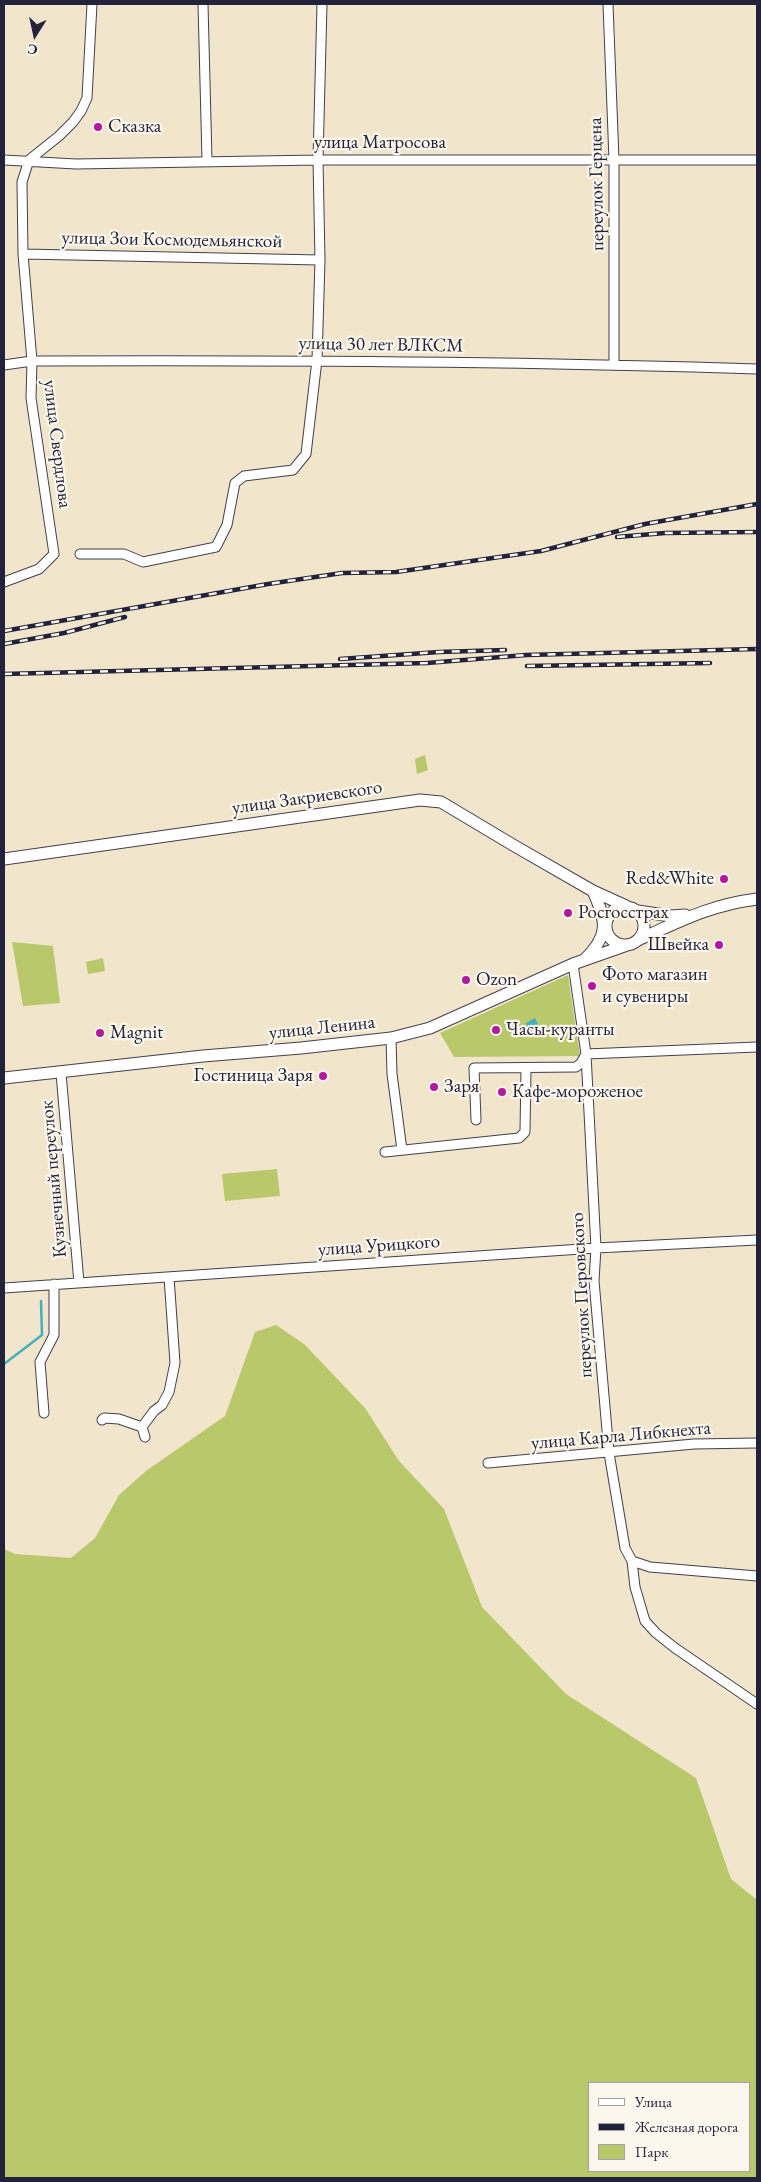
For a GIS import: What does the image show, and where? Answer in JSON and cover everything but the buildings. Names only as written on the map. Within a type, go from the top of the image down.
[{"type":"main road","name":"улица Закриевского","points":[[4,859],[420,800],[441,802],[593,891],[626,906]]},
{"type":"main road","points":[[593,891],[609,938],[614,942],[627,945]]},
{"type":"main road","name":"улица Ленина","points":[[4,1078],[391,1038],[430,1028],[573,964],[627,945],[692,914],[757,899]]},
{"type":"main road","points":[[573,964],[586,959],[594,950],[609,914],[620,907],[626,906],[638,911],[671,916],[692,914]]},
{"type":"main road","points":[[638,911],[644,922],[644,929],[638,940]]},
{"type":"street","points":[[29,160],[60,136],[82,111],[87,98],[92,4]]},
{"type":"street","points":[[203,4],[207,160]]},
{"type":"street","points":[[80,554],[124,554],[143,562],[216,547],[227,525],[234,483],[244,476],[293,470],[306,454],[317,360],[320,260],[318,160],[322,4]]},
{"type":"street","name":"переулок Герцена","points":[[608,4],[614,160],[614,364]]},
{"type":"street","name":"улица Матросова","points":[[4,160],[76,164],[207,160],[757,160]]},
{"type":"street","name":"улица Свердлова","points":[[4,582],[39,569],[54,554],[31,398],[32,361],[23,254],[22,182],[29,160]]},
{"type":"street","name":"улица Зои Космодемьянской","points":[[23,254],[320,260]]},
{"type":"street","name":"улица 30 лет ВЛКСМ","points":[[4,366],[32,361],[317,360],[614,364],[757,369]]},
{"type":"street","name":"переулок Перовского","points":[[573,964],[586,1054],[596,1248],[594,1282],[609,1453],[624,1548],[632,1561],[635,1586],[645,1621],[656,1633],[675,1648],[757,1704]]},
{"type":"street","points":[[391,1038],[392,1074],[402,1150]]},
{"type":"street","points":[[476,1120],[474,1068],[576,1067],[581,1063],[586,1054],[757,1047]]},
{"type":"street","points":[[385,1152],[416,1147],[520,1138],[525,1132],[526,1068]]},
{"type":"street","name":"Кузнечный переулок","points":[[61,1073],[79,1282]]},
{"type":"street","name":"улица Урицкого","points":[[4,1288],[596,1248],[757,1240]]},
{"type":"street","points":[[142,1427],[154,1411],[162,1405],[169,1392],[175,1363],[169,1277]]},
{"type":"street","points":[[44,1413],[40,1362],[54,1335],[54,1284]]},
{"type":"street","points":[[102,1420],[111,1417],[142,1427]]},
{"type":"street","points":[[142,1427],[145,1437]]},
{"type":"street","name":"улица Карла Либкнехта","points":[[488,1463],[694,1444],[757,1443]]},
{"type":"street","points":[[632,1561],[650,1567],[757,1576]]},
{"type":"green space","points":[[425,755],[428,770],[417,774],[415,759]]},
{"type":"green space","points":[[12,942],[53,946],[60,1003],[23,1006]]},
{"type":"green space","points":[[103,958],[105,971],[88,974],[86,962]]},
{"type":"green space","points":[[568,975],[580,1056],[454,1057],[440,1033]]},
{"type":"green space","points":[[277,1169],[280,1196],[225,1201],[222,1174]]},
{"type":"green space","points":[[276,1325],[304,1344],[365,1408],[399,1461],[444,1509],[482,1607],[566,1694],[696,1778],[731,1879],[757,1900],[757,2178],[4,2178],[4,1549],[15,1554],[71,1558],[95,1538],[119,1495],[146,1471],[225,1416],[255,1332]]},
{"type":"water","points":[[535,1018],[540,1028],[531,1033],[526,1023]]},
{"type":"waterway","points":[[4,1364],[42,1335],[41,1301]]},
{"type":"railway","points":[[4,631],[268,584],[342,573],[396,572],[541,551],[645,524],[757,504]]},
{"type":"railway","points":[[617,537],[665,533],[757,532]]},
{"type":"railway","points":[[4,644],[64,633],[125,617]]},
{"type":"railway","points":[[4,674],[427,663],[526,655],[757,649]]},
{"type":"railway","points":[[340,659],[439,652],[505,650]]},
{"type":"railway","points":[[527,666],[710,663]]},
{"type":"place","name":"Сказка","points":[[98,127]]},
{"type":"place","name":"Red&White","points":[[724,879]]},
{"type":"place","name":"Росгосстрах","points":[[568,913]]},
{"type":"place","name":"Швейка","points":[[719,945]]},
{"type":"place","name":"Ozon","points":[[466,980]]},
{"type":"place","name":"Фото магазин и сувениры","points":[[592,986]]},
{"type":"place","name":"Часы-куранты","points":[[496,1030]]},
{"type":"place","name":"Magnit","points":[[100,1033]]},
{"type":"place","name":"Гостиница Заря","points":[[323,1076]]},
{"type":"place","name":"Заря","points":[[434,1087]]},
{"type":"place","name":"Кафе-мороженое","points":[[502,1092]]}]
